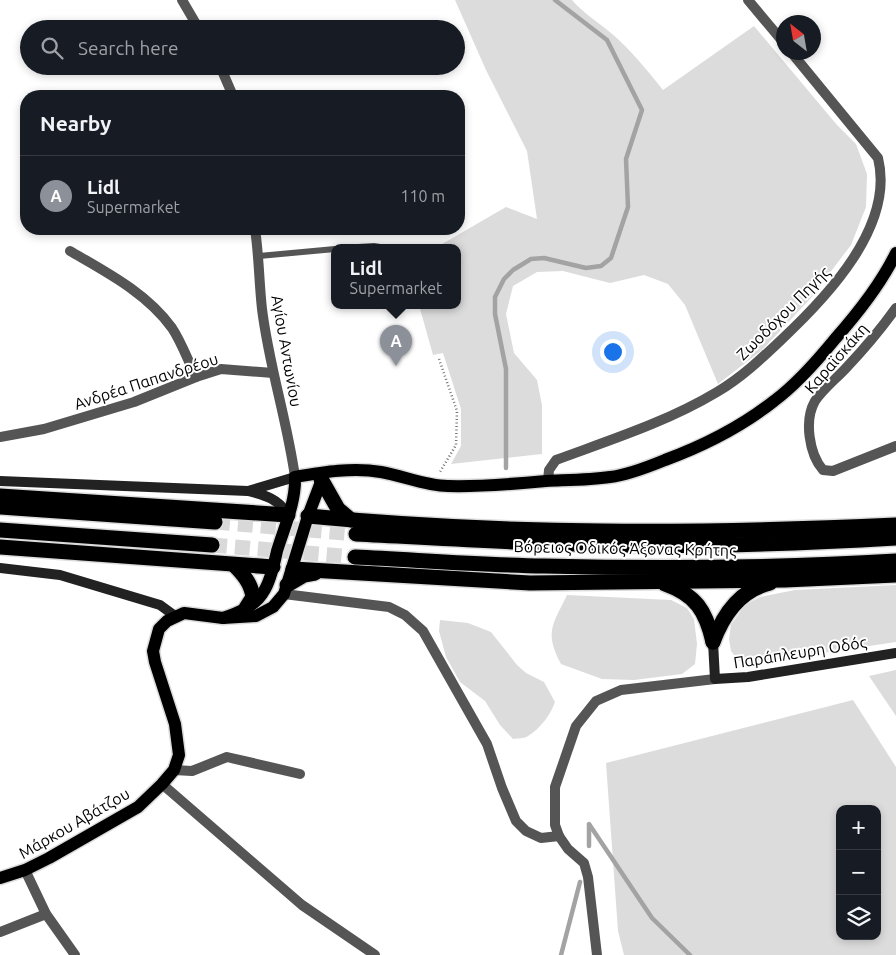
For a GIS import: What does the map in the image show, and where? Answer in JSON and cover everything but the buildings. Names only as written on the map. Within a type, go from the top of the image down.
[{"type":"highway","points":[[323,475],[338,509],[353,527]]},
{"type":"highway","points":[[0,496],[288,515]]},
{"type":"highway","points":[[0,507],[215,522]]},
{"type":"highway","points":[[308,516],[353,527],[648,532],[740,531],[896,525]]},
{"type":"highway","name":"Βόρειος Οδικός Άξονας Κρήτης","points":[[353,527],[545,544],[782,543],[896,538]]},
{"type":"highway","points":[[0,530],[212,545]]},
{"type":"highway","points":[[0,547],[273,567]]},
{"type":"highway","name":"Βόρειος Οδικός Άξονας Κρήτης","points":[[355,557],[533,566],[618,568],[779,566],[896,561]]},
{"type":"highway","points":[[234,565],[244,575],[252,588],[253,596],[246,608]]},
{"type":"highway","points":[[292,569],[530,583],[785,580],[896,576]]},
{"type":"highway","points":[[286,590],[304,575],[323,571],[342,572]]},
{"type":"highway","points":[[713,642],[720,623],[732,606],[747,593],[765,584],[785,580]]},
{"type":"highway","points":[[646,582],[666,584],[684,592],[699,606],[709,623],[713,642]]},
{"type":"main road","points":[[223,618],[246,608],[264,592],[296,487],[295,477],[323,475],[345,470],[379,471],[416,481],[446,486],[483,486],[612,477],[651,466],[690,451],[733,429],[775,401],[816,361],[868,297],[889,268],[896,253]]},
{"type":"main road","points":[[175,616],[184,613],[223,618],[256,616],[273,607],[286,590],[308,516],[323,475]]},
{"type":"main road","points":[[288,515],[308,516]]},
{"type":"main road","points":[[273,567],[292,569]]},
{"type":"main road","name":"Μάρκου Αβάτζου","points":[[0,878],[25,870],[66,849],[138,807],[174,770],[180,755],[175,724],[153,651],[159,629],[175,616]]},
{"type":"street","points":[[182,0],[193,20]]},
{"type":"street","points":[[748,0],[776,33]]},
{"type":"street","name":"Ζωοδόχου Πηγής","points":[[548,481],[549,470],[556,460],[673,415],[735,381],[754,366],[827,294],[844,273],[857,252],[878,204],[881,178],[878,158],[798,60]]},
{"type":"street","points":[[224,75],[230,90]]},
{"type":"street","name":"Αγίου Αντωνίου","points":[[257,235],[262,309],[273,373],[291,448],[295,477]]},
{"type":"street","points":[[70,251],[114,277],[152,305],[172,329],[196,377]]},
{"type":"street","name":"Καραϊσκάκη","points":[[896,308],[874,339],[815,402],[808,425],[814,456],[817,464],[823,470],[833,470],[896,446]]},
{"type":"street","name":"Ανδρέα Παπανδρέου","points":[[0,438],[44,429],[134,402],[196,377],[221,370],[273,373]]},
{"type":"street","points":[[248,491],[295,477]]},
{"type":"street","points":[[0,481],[248,491],[272,498],[284,507],[288,515]]},
{"type":"street","points":[[0,568],[60,575],[160,605],[175,616]]},
{"type":"street","points":[[286,590],[389,606],[405,615],[422,631],[487,744],[516,821],[526,831],[541,838],[559,836]]},
{"type":"street","name":"Παράπλευρη Οδός","points":[[713,642],[715,679],[748,677],[896,653]]},
{"type":"street","points":[[597,955],[588,876],[584,863],[568,849],[559,836],[555,825],[555,787],[576,726],[596,702],[621,690],[715,679]]},
{"type":"street","points":[[174,770],[192,772],[227,758],[300,774]]},
{"type":"street","points":[[162,784],[302,905],[375,955]]},
{"type":"street","points":[[25,870],[46,914],[75,955]]},
{"type":"street","points":[[0,932],[46,914]]},
{"type":"lane","points":[[259,256],[331,249]]},
{"type":"path","points":[[433,484],[456,445],[456,411],[439,359]]},
{"type":"shaded area","points":[[455,0],[572,0],[625,46],[663,90],[754,26],[776,52],[776,60],[783,60],[837,125],[856,144],[867,174],[866,207],[851,245],[810,299],[762,350],[718,384],[685,305],[668,284],[644,275],[610,283],[563,271],[537,272],[513,286],[506,314],[514,353],[537,380],[542,405],[542,454],[451,464],[461,446],[461,409],[443,353],[433,355],[420,309],[461,309],[461,244],[442,244],[458,235],[465,235],[465,231],[506,207],[537,219],[527,151],[486,70]]},
{"type":"shaded area","points":[[896,585],[896,642],[776,660],[739,661],[731,651],[729,639],[731,625],[745,605],[760,597],[795,590]]},
{"type":"shaded area","points":[[567,595],[671,600],[687,608],[694,619],[697,644],[695,664],[682,674],[634,680],[602,679],[561,664],[553,644],[552,628]]},
{"type":"shaded area","points":[[440,620],[468,623],[491,632],[517,665],[526,673],[544,682],[555,702],[548,716],[537,729],[526,737],[513,739],[500,725],[485,701],[460,682],[446,657],[439,631]]},
{"type":"shaded area","points":[[896,670],[896,716],[869,676]]},
{"type":"shaded area","points":[[853,700],[896,767],[896,955],[624,955],[618,931],[606,763]]},
{"type":"waterway","points":[[506,468],[506,369],[495,314],[495,297],[504,279],[513,270],[531,259],[544,258],[586,268],[601,266],[611,258],[628,207],[626,159],[642,110],[607,40],[555,0]]},
{"type":"waterway","points":[[589,824],[652,918],[690,955]]},
{"type":"waterway","points":[[589,825],[589,846]]},
{"type":"waterway","points":[[561,955],[580,882]]},
{"type":"tunnel","points":[[215,522],[356,534]]},
{"type":"tunnel","points":[[212,545],[355,557]]},
{"type":"place","name":"Lidl","points":[[396,366]]}]
